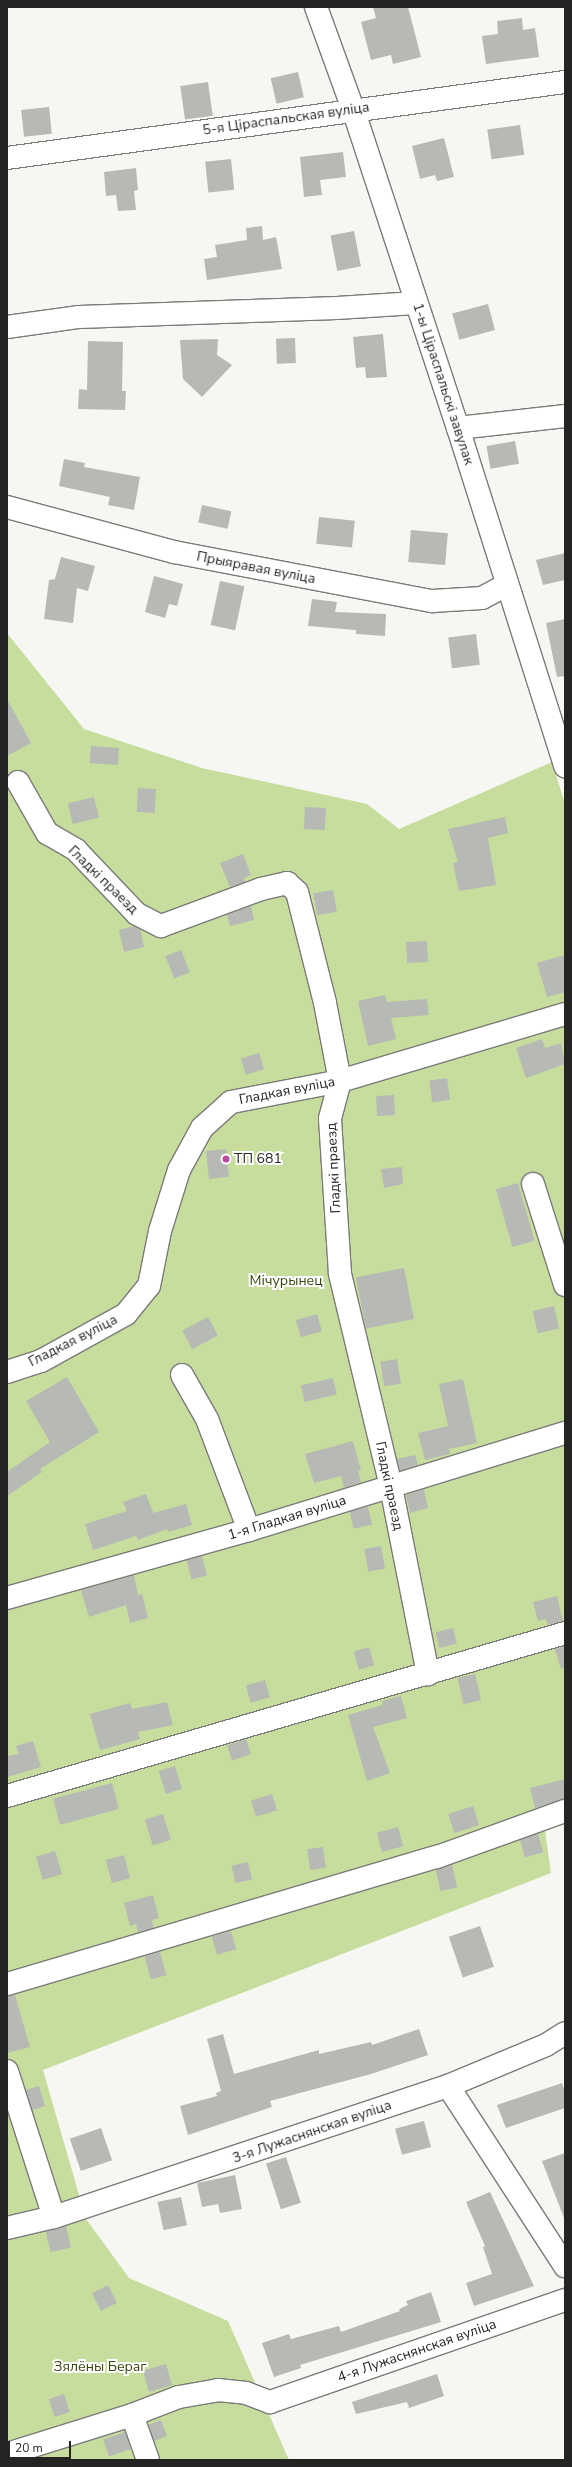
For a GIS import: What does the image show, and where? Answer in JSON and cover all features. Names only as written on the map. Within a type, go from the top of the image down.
[{"type":"street","name":"1-ы Ціраспальскі завулак","points":[[316,7],[353,109],[458,428],[506,585],[565,764]]},
{"type":"street","name":"5-я Ціраспальская вуліца","points":[[7,158],[353,109],[565,82]]},
{"type":"street","points":[[7,327],[79,317],[337,308],[416,303]]},
{"type":"street","points":[[458,428],[565,416]]},
{"type":"street","name":"Прыяравая вуліца","points":[[7,507],[174,552],[432,602],[482,598],[506,585]]},
{"type":"street","name":"Гладкі праезд","points":[[18,782],[47,833],[76,850],[137,914],[161,926],[261,890],[287,883],[297,892],[325,1003],[340,1081],[330,1119],[340,1274],[390,1487],[428,1674]]},
{"type":"street","name":"Гладкая вуліца","points":[[7,1372],[40,1361],[126,1314],[149,1286],[160,1231],[179,1170],[202,1128],[231,1102],[340,1081],[565,1014]]},
{"type":"street","points":[[533,1184],[565,1285]]},
{"type":"street","points":[[182,1375],[207,1419],[248,1530]]},
{"type":"street","name":"1-я Гладкая вуліца","points":[[7,1598],[248,1530],[565,1433]]},
{"type":"street","points":[[7,1796],[565,1633]]},
{"type":"street","points":[[7,1984],[437,1857],[565,1811]]},
{"type":"street","name":"3-я Лужаснянская вуліца","points":[[7,2228],[54,2217],[448,2086],[546,2045],[565,2033]]},
{"type":"street","points":[[7,2070],[54,2217]]},
{"type":"street","points":[[448,2086],[565,2266]]},
{"type":"street","name":"4-я Лужаснянская вуліца","points":[[132,2415],[180,2397],[218,2390],[246,2393],[270,2402],[565,2300]]},
{"type":"street","points":[[7,2454],[132,2415],[148,2460]]},
{"type":"green space","name":"Мічурынец","points":[[7,633],[84,729],[202,768],[367,804],[399,829],[552,762],[565,804],[565,1816],[544,1823],[551,1873],[43,2070],[86,2219],[129,2278],[228,2321],[289,2460],[7,2460]]},
{"type":"building","points":[[373,7],[408,7],[421,57],[393,64],[391,55],[371,60],[361,22],[376,18]]},
{"type":"building","points":[[522,18],[523,30],[535,28],[539,57],[486,64],[482,36],[498,34],[497,21]]},
{"type":"building","points":[[298,72],[304,97],[277,104],[271,78]]},
{"type":"building","points":[[208,82],[213,116],[185,120],[180,86]]},
{"type":"building","points":[[49,107],[52,134],[24,137],[21,110]]},
{"type":"building","points":[[520,125],[524,155],[491,159],[487,130]]},
{"type":"building","points":[[444,138],[454,177],[437,181],[435,175],[420,179],[412,146]]},
{"type":"building","points":[[343,152],[346,177],[320,180],[322,195],[304,197],[300,157]]},
{"type":"building","points":[[231,159],[234,190],[208,193],[205,162]]},
{"type":"building","points":[[136,168],[138,190],[134,191],[136,210],[118,211],[116,195],[106,196],[104,172]]},
{"type":"building","points":[[262,226],[263,240],[276,237],[282,269],[207,280],[204,259],[217,257],[215,245],[247,240],[246,228]]},
{"type":"building","points":[[354,231],[361,266],[337,271],[330,236]]},
{"type":"building","points":[[488,304],[495,330],[459,340],[452,314]]},
{"type":"building","points":[[383,334],[387,377],[366,378],[365,367],[356,368],[353,337]]},
{"type":"building","points":[[295,338],[296,363],[277,364],[276,339]]},
{"type":"building","points":[[218,339],[217,355],[232,365],[202,397],[183,379],[180,340]]},
{"type":"building","points":[[88,341],[123,342],[122,391],[126,391],[125,410],[78,409],[79,389],[87,390]]},
{"type":"building","points":[[515,441],[519,464],[490,469],[486,446]]},
{"type":"building","points":[[64,459],[85,463],[84,467],[140,477],[134,510],[108,505],[110,497],[59,486]]},
{"type":"building","points":[[202,505],[231,511],[228,529],[198,523]]},
{"type":"building","points":[[319,517],[355,521],[352,548],[316,544]]},
{"type":"building","points":[[411,530],[448,533],[445,565],[408,562]]},
{"type":"building","points":[[565,553],[565,580],[543,585],[536,560]]},
{"type":"building","points":[[61,557],[95,566],[88,591],[77,588],[73,623],[44,619],[49,580],[55,579]]},
{"type":"building","points":[[154,576],[183,584],[177,606],[169,604],[165,618],[145,612]]},
{"type":"building","points":[[220,581],[244,586],[235,630],[211,625]]},
{"type":"building","points":[[312,599],[337,602],[335,612],[386,614],[385,636],[356,634],[356,630],[308,626]]},
{"type":"building","points":[[565,619],[565,676],[557,677],[546,623]]},
{"type":"building","points":[[476,634],[480,665],[452,668],[448,637]]},
{"type":"building","points":[[7,699],[31,743],[7,756]]},
{"type":"building","points":[[91,746],[119,748],[118,765],[90,763]]},
{"type":"building","points":[[138,788],[156,789],[155,813],[137,812]]},
{"type":"building","points":[[94,797],[99,817],[73,824],[68,804]]},
{"type":"building","points":[[305,807],[326,808],[325,830],[304,829]]},
{"type":"building","points":[[505,817],[508,833],[488,838],[496,885],[459,891],[453,863],[458,862],[448,829]]},
{"type":"building","points":[[243,854],[251,875],[244,878],[245,882],[230,887],[220,863]]},
{"type":"building","points":[[333,890],[337,912],[317,915],[313,893]]},
{"type":"building","points":[[251,906],[254,920],[230,926],[227,915]]},
{"type":"building","points":[[134,926],[140,929],[144,947],[124,952],[119,930]]},
{"type":"building","points":[[427,941],[428,962],[407,963],[406,942]]},
{"type":"building","points":[[181,950],[190,972],[174,979],[165,956]]},
{"type":"building","points":[[565,955],[565,992],[547,997],[537,963]]},
{"type":"building","points":[[385,995],[387,1002],[427,999],[429,1015],[391,1018],[396,1039],[368,1046],[358,1001]]},
{"type":"building","points":[[542,1039],[545,1048],[561,1043],[565,1064],[526,1078],[516,1048]]},
{"type":"building","points":[[259,1053],[264,1069],[246,1075],[241,1059]]},
{"type":"building","points":[[447,1078],[450,1100],[432,1102],[429,1081]]},
{"type":"building","points":[[394,1095],[395,1115],[377,1116],[376,1096]]},
{"type":"building","points":[[226,1149],[229,1177],[209,1179],[206,1151]]},
{"type":"building","points":[[402,1167],[403,1184],[384,1188],[381,1169]]},
{"type":"building","points":[[518,1183],[535,1241],[512,1247],[496,1189]]},
{"type":"building","points":[[404,1268],[414,1319],[366,1328],[356,1277]]},
{"type":"building","points":[[554,1306],[559,1328],[538,1333],[533,1311]]},
{"type":"building","points":[[317,1314],[322,1331],[301,1337],[296,1320]]},
{"type":"building","points":[[208,1317],[218,1336],[192,1349],[182,1331]]},
{"type":"building","points":[[397,1359],[401,1384],[384,1386],[380,1362]]},
{"type":"building","points":[[67,1377],[99,1432],[40,1469],[42,1472],[7,1496],[7,1472],[50,1442],[26,1401]]},
{"type":"building","points":[[333,1378],[337,1395],[305,1402],[301,1385]]},
{"type":"building","points":[[463,1379],[477,1443],[449,1449],[450,1454],[425,1460],[418,1433],[448,1426],[439,1384]]},
{"type":"building","points":[[353,1441],[361,1470],[358,1471],[361,1482],[344,1488],[341,1476],[314,1483],[305,1454]]},
{"type":"building","points":[[415,1455],[418,1465],[400,1471],[397,1459]]},
{"type":"building","points":[[424,1489],[428,1508],[410,1513],[406,1495]]},
{"type":"building","points":[[146,1494],[153,1513],[186,1504],[192,1525],[168,1532],[167,1529],[138,1540],[136,1536],[93,1550],[85,1524],[127,1511],[123,1502]]},
{"type":"building","points":[[368,1507],[372,1525],[354,1529],[349,1511]]},
{"type":"building","points":[[381,1546],[385,1569],[368,1572],[364,1549]]},
{"type":"building","points":[[202,1556],[207,1575],[192,1579],[187,1560]]},
{"type":"building","points":[[134,1575],[138,1595],[142,1594],[148,1618],[130,1623],[126,1605],[89,1617],[81,1590]]},
{"type":"building","points":[[557,1596],[563,1621],[548,1625],[546,1619],[538,1621],[533,1602]]},
{"type":"building","points":[[453,1628],[457,1644],[439,1648],[436,1632]]},
{"type":"building","points":[[565,1646],[565,1668],[561,1669],[555,1649]]},
{"type":"building","points":[[369,1647],[374,1665],[359,1670],[354,1651]]},
{"type":"building","points":[[475,1674],[481,1700],[464,1704],[457,1678]]},
{"type":"building","points":[[265,1680],[270,1697],[251,1703],[246,1686]]},
{"type":"building","points":[[401,1696],[407,1718],[373,1727],[390,1773],[367,1781],[348,1715],[383,1705],[382,1701]]},
{"type":"building","points":[[167,1702],[173,1725],[138,1732],[140,1739],[100,1750],[90,1714],[130,1703],[132,1709]]},
{"type":"building","points":[[246,1739],[251,1754],[232,1760],[227,1745]]},
{"type":"building","points":[[33,1741],[41,1767],[7,1777],[7,1756],[19,1754],[16,1746]]},
{"type":"building","points":[[175,1766],[182,1789],[166,1794],[159,1771]]},
{"type":"building","points":[[565,1779],[565,1799],[535,1808],[530,1788]]},
{"type":"building","points":[[112,1783],[119,1809],[60,1825],[53,1799]]},
{"type":"building","points":[[272,1794],[277,1810],[256,1817],[251,1800]]},
{"type":"building","points":[[473,1806],[479,1825],[454,1833],[448,1814]]},
{"type":"building","points":[[163,1814],[171,1840],[153,1845],[145,1820]]},
{"type":"building","points":[[398,1827],[403,1846],[382,1852],[377,1833]]},
{"type":"building","points":[[538,1834],[543,1852],[525,1858],[520,1839]]},
{"type":"building","points":[[323,1847],[326,1868],[310,1870],[307,1849]]},
{"type":"building","points":[[55,1851],[62,1874],[43,1880],[36,1857]]},
{"type":"building","points":[[124,1855],[130,1878],[112,1883],[106,1860]]},
{"type":"building","points":[[248,1862],[252,1880],[235,1883],[231,1866]]},
{"type":"building","points":[[452,1865],[457,1887],[441,1891],[435,1869]]},
{"type":"building","points":[[153,1895],[159,1918],[152,1920],[154,1928],[138,1932],[136,1924],[130,1926],[124,1903]]},
{"type":"building","points":[[480,1926],[494,1967],[463,1977],[449,1937]]},
{"type":"building","points":[[231,1931],[236,1949],[217,1955],[212,1937]]},
{"type":"building","points":[[160,1952],[166,1975],[151,1979],[145,1956]]},
{"type":"building","points":[[15,1995],[30,2047],[7,2053],[7,1996]]},
{"type":"building","points":[[419,2029],[428,2055],[371,2074],[270,2101],[272,2107],[188,2135],[180,2106],[217,2096],[216,2093],[221,2091],[207,2039],[223,2034],[234,2074],[319,2050],[319,2054],[371,2042],[372,2045]]},
{"type":"building","points":[[562,2083],[565,2093],[565,2108],[506,2128],[497,2105]]},
{"type":"building","points":[[39,2086],[45,2106],[32,2110],[26,2090]]},
{"type":"building","points":[[424,2121],[431,2147],[402,2155],[395,2129]]},
{"type":"building","points":[[101,2128],[112,2160],[81,2171],[70,2139]]},
{"type":"building","points":[[565,2153],[565,2218],[564,2218],[542,2161]]},
{"type":"building","points":[[286,2157],[301,2203],[281,2209],[266,2163]]},
{"type":"building","points":[[235,2175],[242,2209],[220,2213],[218,2204],[202,2207],[197,2183]]},
{"type":"building","points":[[490,2192],[534,2286],[474,2306],[466,2283],[492,2274],[483,2247],[485,2246],[466,2202]]},
{"type":"building","points":[[181,2197],[187,2225],[164,2230],[158,2202]]},
{"type":"building","points":[[66,2226],[71,2247],[50,2252],[46,2231]]},
{"type":"building","points":[[108,2285],[117,2303],[101,2311],[92,2293]]},
{"type":"building","points":[[431,2292],[441,2322],[300,2365],[301,2368],[274,2377],[262,2343],[289,2334],[291,2339],[339,2326],[341,2332],[400,2311],[399,2309],[408,2305],[406,2301]]},
{"type":"building","points":[[166,2364],[172,2385],[149,2392],[143,2371]]},
{"type":"building","points":[[437,2374],[444,2396],[409,2408],[407,2402],[356,2414],[352,2402]]},
{"type":"building","points":[[64,2394],[70,2412],[55,2417],[49,2399]]},
{"type":"building","points":[[161,2420],[167,2436],[154,2441],[148,2425]]},
{"type":"building","points":[[125,2432],[131,2449],[109,2457],[103,2439]]},
{"type":"place","name":"ТП 681","points":[[226,1159]]},
{"type":"park label","name":"Зялёны Бераг","points":[[100,2367]]}]
